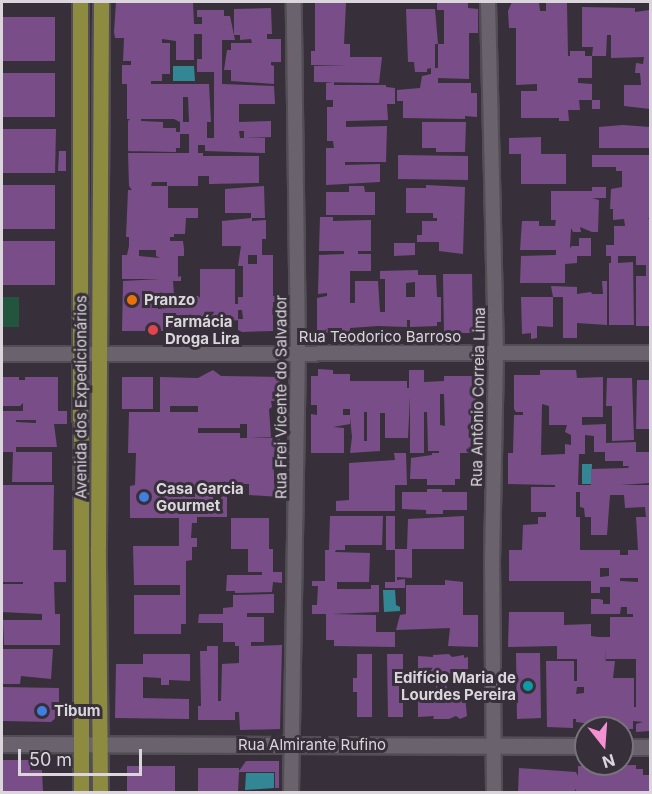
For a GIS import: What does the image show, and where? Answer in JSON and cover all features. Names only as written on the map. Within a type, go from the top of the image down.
[{"type":"main road","name":"Avenida dos Expedicionários","points":[[80,2],[81,792]]},
{"type":"main road","name":"Avenida dos Expedicionários","points":[[100,792],[101,2]]},
{"type":"street","name":"Rua Frei Vicente do Salvador","points":[[291,792],[298,352],[294,2]]},
{"type":"street","name":"Rua Antônio Correia Lima","points":[[488,2],[496,354],[492,560],[494,792]]},
{"type":"street","name":"Rua Teodorico Barroso","points":[[2,354],[651,353]]},
{"type":"street","name":"Rua Almirante Rufino","points":[[2,744],[574,746]]},
{"type":"street","points":[[634,747],[651,747]]},
{"type":"green space","points":[[2,297],[19,297],[19,327],[2,327]]},
{"type":"water","points":[[173,66],[194,66],[195,81],[173,81]]},
{"type":"water","points":[[582,464],[592,464],[591,484],[582,484]]},
{"type":"water","points":[[383,590],[395,590],[396,605],[400,607],[400,611],[384,612]]},
{"type":"water","points":[[246,773],[274,773],[274,788],[245,790]]},
{"type":"building","points":[[116,2],[193,2],[194,24],[202,24],[202,17],[197,17],[197,10],[224,10],[224,16],[230,16],[235,40],[222,40],[222,84],[274,86],[275,104],[239,104],[239,122],[271,121],[271,137],[244,138],[265,138],[265,153],[205,151],[205,145],[198,145],[198,153],[203,153],[203,156],[259,156],[259,183],[209,184],[209,176],[198,176],[198,186],[168,186],[168,208],[198,208],[198,218],[186,218],[185,234],[174,234],[174,237],[170,237],[170,241],[183,241],[184,249],[184,256],[178,256],[178,277],[181,276],[181,281],[173,281],[175,308],[175,296],[198,296],[200,298],[200,269],[235,269],[235,304],[238,304],[238,297],[243,297],[243,266],[238,266],[241,246],[222,246],[222,221],[251,218],[251,213],[225,213],[225,189],[264,186],[265,218],[252,218],[252,221],[266,220],[266,239],[262,239],[262,255],[273,255],[273,296],[280,297],[280,301],[273,302],[273,331],[242,332],[238,330],[238,320],[221,323],[221,319],[218,319],[218,324],[198,324],[198,315],[196,328],[170,328],[170,314],[163,314],[163,331],[122,331],[123,281],[160,279],[122,279],[122,255],[127,255],[129,246],[129,237],[126,237],[128,190],[132,190],[129,186],[128,153],[189,153],[189,134],[180,134],[180,148],[176,148],[176,152],[128,151],[128,121],[130,119],[127,119],[127,84],[122,84],[122,65],[131,65],[131,61],[123,61],[124,38],[115,38]],"holes":[[[194,34],[202,34],[202,59],[197,59],[197,72],[214,72],[214,138],[207,138],[207,122],[211,122],[209,84],[151,84],[151,81],[162,81],[162,74],[170,74],[170,43],[162,43],[162,39],[176,41],[176,60],[194,60]],[[183,97],[188,97],[189,122],[183,122]],[[141,119],[174,119],[180,122],[180,132],[176,132],[176,128],[163,128],[163,122],[141,121]],[[239,131],[244,131],[244,138],[240,138]],[[152,182],[167,182],[167,186],[151,186]],[[139,250],[156,250],[156,256],[160,258],[139,256]],[[248,255],[257,255],[257,264],[248,264]],[[158,304],[167,304],[167,308],[158,309]],[[238,310],[242,310],[243,319],[238,319]]]},
{"type":"building","points":[[437,2],[468,2],[468,8],[478,9],[478,33],[469,33],[469,79],[438,78],[438,83],[471,83],[471,93],[477,93],[477,117],[465,116],[465,119],[403,118],[403,101],[397,101],[397,90],[420,88],[422,76],[431,74],[431,68],[427,69],[427,72],[415,72],[414,62],[408,62],[406,9],[435,9],[438,44],[444,44],[444,10],[437,10]],"holes":[[[435,44],[438,44],[438,68],[435,68]]]},
{"type":"building","points":[[512,2],[539,2],[540,11],[546,11],[546,2],[567,3],[568,56],[570,56],[570,51],[585,51],[585,56],[592,56],[592,78],[578,78],[578,83],[592,84],[592,100],[579,100],[580,110],[568,110],[569,121],[559,121],[559,118],[521,118],[521,91],[537,91],[537,84],[516,85],[516,28],[509,28],[508,11]]},
{"type":"building","points":[[315,3],[346,3],[344,44],[350,44],[350,57],[382,57],[379,83],[314,82],[314,66],[348,66],[311,65],[311,51],[315,51]]},
{"type":"building","points":[[582,7],[635,8],[635,12],[650,10],[650,109],[624,106],[624,85],[641,85],[640,73],[635,73],[636,63],[643,64],[644,57],[611,58],[611,35],[607,35],[606,56],[592,56],[593,47],[582,47]]},
{"type":"building","points":[[271,8],[272,34],[267,34],[267,39],[281,39],[281,62],[271,62],[274,66],[274,84],[231,81],[231,70],[224,70],[227,50],[231,50],[231,43],[252,43],[251,39],[240,40],[240,35],[234,35],[234,9]]},
{"type":"building","points":[[2,17],[55,17],[55,61],[2,61]]},
{"type":"building","points":[[2,73],[55,73],[55,117],[2,117]]},
{"type":"building","points":[[334,82],[334,85],[386,85],[386,87],[395,88],[395,104],[387,104],[388,120],[346,121],[346,127],[387,126],[386,162],[345,162],[345,165],[380,164],[380,182],[326,185],[326,148],[334,148],[333,141],[327,141],[327,107],[333,107],[333,100],[326,100],[326,83]]},
{"type":"building","points":[[592,100],[600,100],[600,109],[592,109]]},
{"type":"building","points":[[422,122],[466,122],[465,152],[436,152],[436,148],[422,148]]},
{"type":"building","points":[[623,125],[650,127],[650,148],[599,148],[599,127]]},
{"type":"building","points":[[2,129],[56,129],[55,173],[2,173]]},
{"type":"building","points":[[541,137],[541,154],[566,154],[566,184],[521,184],[521,154],[509,154],[509,138]]},
{"type":"building","points":[[59,151],[66,151],[66,171],[58,171]]},
{"type":"building","points":[[398,155],[468,156],[468,180],[398,179]]},
{"type":"building","points":[[592,155],[650,155],[650,216],[648,219],[650,219],[650,326],[636,326],[636,276],[646,276],[646,265],[636,265],[636,256],[618,256],[618,263],[633,262],[634,325],[609,325],[611,256],[606,256],[606,245],[614,245],[614,226],[625,226],[624,219],[613,220],[613,209],[610,209],[611,189],[622,187],[622,171],[616,171],[616,167],[592,167]]},
{"type":"building","points":[[2,185],[55,185],[55,229],[2,229]]},
{"type":"building","points":[[426,185],[465,187],[463,254],[439,251],[439,242],[417,242],[417,235],[422,235],[422,221],[437,221],[437,218],[433,218],[433,213],[406,213],[406,188],[426,188]]},
{"type":"building","points":[[349,186],[364,186],[365,192],[375,192],[375,215],[326,215],[326,192],[349,192]]},
{"type":"building","points":[[592,187],[606,187],[606,198],[592,198],[599,200],[598,232],[580,227],[581,232],[573,232],[571,228],[570,248],[579,246],[579,238],[591,238],[591,256],[577,256],[577,263],[565,264],[565,283],[520,283],[521,256],[556,255],[556,250],[520,250],[522,221],[539,221],[539,226],[555,226],[556,220],[551,220],[551,191],[592,191]]},
{"type":"building","points":[[320,217],[333,217],[333,221],[371,220],[371,251],[358,251],[358,254],[371,254],[371,271],[350,271],[350,303],[355,303],[355,281],[378,281],[380,312],[385,312],[385,279],[380,279],[380,271],[418,270],[418,275],[436,275],[437,297],[441,297],[441,322],[437,322],[437,326],[410,327],[410,320],[407,320],[407,327],[378,326],[350,328],[350,333],[317,333],[317,298],[327,296],[327,293],[318,294],[319,255],[344,254],[344,251],[319,251]],"holes":[[[415,282],[415,297],[406,297],[406,283]]]},
{"type":"building","points":[[2,241],[55,241],[55,285],[2,285]]},
{"type":"building","points":[[394,243],[415,243],[415,255],[394,256]]},
{"type":"building","points":[[443,274],[472,274],[473,333],[444,333]]},
{"type":"building","points":[[602,281],[607,281],[607,325],[577,323],[577,338],[563,338],[563,297],[553,297],[551,286],[577,287],[577,294],[591,292],[592,294],[603,294]]},
{"type":"building","points":[[521,297],[553,297],[553,327],[537,326],[537,338],[531,339],[531,333],[522,334]]},
{"type":"building","points":[[318,369],[333,370],[333,374],[350,374],[350,381],[407,381],[407,388],[409,388],[409,370],[424,370],[424,382],[444,381],[444,376],[472,376],[472,392],[478,392],[478,453],[460,453],[460,479],[455,479],[455,485],[427,485],[427,479],[410,479],[411,458],[432,455],[439,451],[428,451],[427,412],[424,412],[424,453],[410,453],[410,397],[408,438],[385,438],[385,413],[380,413],[380,451],[350,453],[352,437],[350,417],[350,424],[333,427],[344,428],[344,453],[311,453],[311,414],[317,415],[317,405],[311,405],[311,376],[318,376]],"holes":[[[440,394],[444,394],[445,426],[440,425]],[[343,409],[350,409],[350,415],[343,415]],[[364,412],[367,412],[367,441],[364,441]]]},
{"type":"building","points":[[213,370],[221,376],[280,377],[280,401],[271,401],[272,407],[269,409],[271,437],[249,437],[280,438],[280,452],[274,452],[274,484],[280,484],[280,497],[249,495],[249,484],[238,484],[238,495],[227,495],[227,517],[197,517],[197,523],[192,523],[191,538],[197,538],[197,547],[192,547],[192,560],[186,561],[186,624],[181,624],[181,634],[134,634],[134,595],[180,595],[180,585],[134,585],[133,546],[179,546],[179,518],[130,518],[130,486],[135,485],[136,453],[128,453],[129,412],[160,412],[160,377],[198,378]],"holes":[[[170,406],[198,406],[198,412],[170,412]],[[240,424],[247,424],[247,438],[240,438],[240,433],[198,433],[198,428],[240,428]]]},
{"type":"building","points":[[540,370],[576,370],[577,378],[603,377],[603,417],[582,417],[582,425],[606,424],[606,443],[636,442],[636,452],[650,452],[650,483],[620,485],[650,485],[650,731],[636,732],[636,724],[643,722],[634,721],[634,716],[574,716],[573,728],[547,727],[546,661],[574,661],[574,681],[577,681],[577,659],[557,659],[557,646],[508,647],[509,612],[564,612],[564,625],[591,624],[591,636],[598,637],[610,637],[610,617],[633,617],[633,614],[627,614],[627,607],[621,607],[620,614],[591,614],[591,599],[603,600],[603,604],[610,604],[610,587],[600,587],[600,593],[591,593],[591,581],[509,581],[509,550],[522,550],[523,525],[538,524],[538,517],[546,517],[546,512],[531,512],[531,487],[555,487],[555,485],[508,484],[508,453],[513,453],[514,415],[523,415],[523,412],[516,412],[514,409],[514,375],[540,375]],"holes":[[[542,404],[549,406],[549,425],[567,425],[565,432],[571,435],[571,445],[565,444],[565,454],[541,455]],[[585,435],[594,436],[594,452],[605,452],[605,461],[623,461],[623,466],[629,466],[628,468],[591,469],[591,485],[578,485],[579,454],[585,454]],[[576,492],[580,492],[580,507],[584,508],[585,517],[591,517],[591,535],[607,535],[610,495],[624,495],[625,508],[645,507],[646,517],[636,517],[638,550],[628,550],[628,555],[620,555],[620,550],[580,550],[580,517],[576,517]],[[600,568],[609,568],[609,576],[600,577]],[[620,578],[638,578],[638,582],[620,581]],[[605,647],[606,659],[636,659],[636,707],[634,707],[634,678],[613,678],[615,661],[606,661],[606,664]],[[577,687],[584,687],[584,693],[576,694]]]},
{"type":"building","points":[[2,377],[19,377],[19,380],[25,380],[25,377],[58,377],[58,411],[67,411],[67,424],[54,424],[57,447],[16,447],[16,452],[52,452],[52,482],[12,482],[13,452],[2,452],[2,411],[23,411],[23,403],[20,406],[2,406]],"holes":[[[16,420],[36,420],[36,423],[16,422]]]},
{"type":"building","points":[[122,377],[153,377],[153,409],[122,409]]},
{"type":"building","points":[[607,378],[632,378],[634,440],[612,441],[612,406],[606,406]]},
{"type":"building","points":[[637,380],[650,380],[650,429],[636,429]]},
{"type":"building","points":[[394,453],[406,453],[407,485],[395,485],[395,511],[336,511],[336,501],[349,500],[349,463],[395,460]]},
{"type":"building","points":[[2,485],[54,485],[53,550],[66,550],[66,582],[54,582],[55,614],[60,614],[60,645],[4,645],[3,620],[42,620],[42,614],[2,612],[2,584],[23,584],[23,582],[2,582]]},
{"type":"building","points":[[427,489],[442,489],[442,492],[467,492],[467,510],[443,510],[443,514],[426,514],[426,510],[402,509],[402,492],[427,492]]},
{"type":"building","points":[[330,516],[383,516],[382,545],[345,545],[345,550],[335,552],[370,553],[369,582],[337,582],[337,589],[371,589],[371,585],[379,585],[379,612],[332,614],[376,615],[376,632],[395,632],[395,647],[334,646],[334,640],[326,640],[326,614],[312,614],[312,605],[317,605],[318,586],[312,586],[312,581],[325,581],[325,550],[329,550]]},
{"type":"building","points":[[386,516],[395,516],[395,549],[407,549],[408,519],[464,516],[464,549],[412,549],[412,578],[397,577],[397,580],[405,579],[405,588],[385,588],[385,582],[395,582],[395,550],[386,550]]},
{"type":"building","points":[[231,518],[269,518],[269,549],[273,549],[273,572],[282,572],[282,583],[273,582],[272,592],[235,593],[235,591],[226,591],[227,575],[262,575],[262,572],[248,572],[248,549],[231,549]]},
{"type":"building","points":[[445,580],[463,582],[463,615],[478,615],[478,647],[448,646],[450,628],[396,630],[400,615],[406,614],[406,585],[445,585]]},
{"type":"building","points":[[274,594],[274,613],[247,613],[247,617],[264,617],[264,642],[251,642],[251,646],[282,645],[280,729],[240,730],[239,712],[235,712],[235,720],[198,720],[198,706],[201,706],[200,651],[207,651],[207,646],[218,646],[218,701],[221,701],[222,664],[239,663],[239,646],[235,646],[235,642],[223,642],[223,623],[198,623],[199,614],[223,614],[223,608],[233,607],[233,595]]},
{"type":"building","points":[[2,649],[53,649],[51,679],[21,676],[20,684],[2,684]]},
{"type":"building","name":"Edifício Maria de Lourdes Pereira","points":[[516,653],[540,653],[541,718],[517,719]]},
{"type":"building","points":[[143,654],[190,654],[190,681],[169,680],[169,685],[161,685],[161,678],[143,677],[143,698],[189,699],[189,719],[115,718],[116,664],[143,664]]},
{"type":"building","points":[[357,654],[372,654],[372,717],[357,717],[357,692],[353,692],[353,678],[357,678]]},
{"type":"building","points":[[387,654],[403,654],[403,678],[407,678],[407,692],[403,692],[403,717],[388,717]]},
{"type":"building","points":[[449,654],[452,657],[464,655],[464,658],[468,657],[468,682],[446,683],[447,690],[467,690],[467,696],[465,696],[467,716],[460,719],[456,716],[449,719],[433,719],[434,716],[418,717],[418,689],[436,690],[436,683],[418,685],[418,656],[433,657],[433,655]]},
{"type":"building","points":[[2,687],[59,688],[59,715],[51,722],[2,721]]},
{"type":"building","points":[[2,760],[30,760],[30,770],[42,770],[43,792],[2,792]]},
{"type":"building","points":[[246,761],[279,761],[279,788],[275,788],[275,772],[239,772],[238,792],[198,792],[198,768],[239,768],[239,771]]},
{"type":"building","points":[[634,765],[636,765],[636,769],[643,769],[643,775],[650,775],[650,792],[576,792],[576,789],[574,792],[518,792],[519,768],[574,772],[574,776],[634,776]]},
{"type":"building","points":[[127,766],[175,766],[175,792],[127,792]]},
{"type":"place","name":"Pranzo","points":[[132,300]]},
{"type":"place","name":"Farmácia Droga Lira","points":[[153,330]]},
{"type":"place","name":"Casa Garcia Gourmet","points":[[144,497]]},
{"type":"place","name":"Edifício Maria de Lourdes Pereira","points":[[528,686]]},
{"type":"place","name":"Tibum","points":[[42,711]]}]
